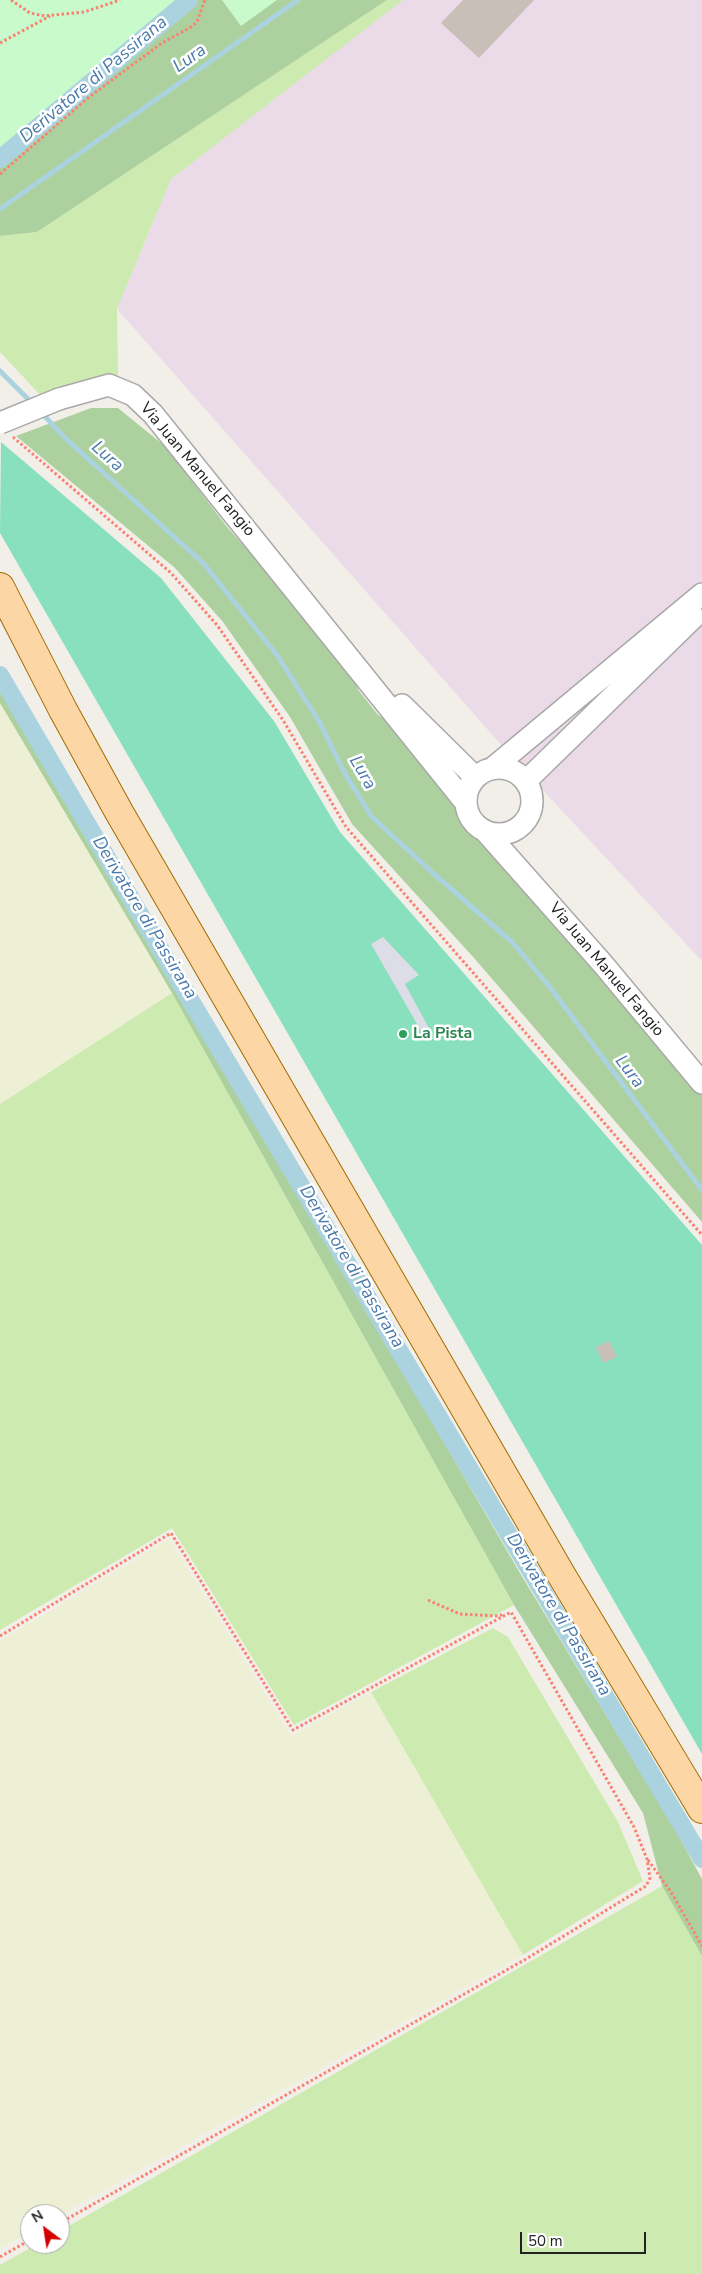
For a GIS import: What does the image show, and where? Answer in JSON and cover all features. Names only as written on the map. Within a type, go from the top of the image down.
[{"type":"main road","points":[[0,587],[59,702],[119,812],[562,1576],[702,1809]]},
{"type":"street","name":"Via Juan Manuel Fangio","points":[[7,430],[59,399],[109,385],[133,395],[153,414],[465,802],[471,820],[486,832],[509,857],[702,1083]]},
{"type":"street","points":[[494,768],[702,594]]},
{"type":"street","points":[[526,781],[702,609]]},
{"type":"street","name":"Via Juan Manuel Fangio","points":[[329,633],[475,777]]},
{"type":"street","points":[[465,802],[469,784],[484,771],[494,768],[512,770],[526,781],[531,790],[531,810],[520,826],[512,832],[504,834],[486,832]]},
{"type":"street","points":[[509,857],[512,832]]},
{"type":"path","points":[[11,0],[30,13],[51,16],[84,12],[120,0]]},
{"type":"path","points":[[0,174],[89,98],[162,44],[192,27],[197,22],[205,0]]},
{"type":"path","points":[[0,43],[51,16]]},
{"type":"path","points":[[7,430],[171,573],[217,625],[283,720],[346,827],[702,1235]]},
{"type":"path","points":[[0,1636],[171,1533],[293,1730],[511,1612]]},
{"type":"path","points":[[428,1600],[460,1614],[498,1616],[511,1612]]},
{"type":"path","points":[[70,2217],[526,1958],[646,1886],[650,1878],[647,1859],[634,1827],[511,1612]]},
{"type":"path","points":[[647,1859],[671,1892],[702,1946]]},
{"type":"path","points":[[0,2257],[20,2246]]},
{"type":"shaded area","points":[[398,0],[702,0],[702,961],[510,755],[117,309],[171,179]]},
{"type":"shaded area","points":[[383,937],[419,975],[405,984],[431,1032],[424,1036],[371,944]]},
{"type":"green space","points":[[0,0],[186,0],[0,153]]},
{"type":"green space","points":[[163,0],[387,0],[37,232],[0,236],[0,42]]},
{"type":"green space","points":[[222,0],[277,0],[241,26]]},
{"type":"green space","points":[[387,0],[403,0],[171,179],[117,309],[118,375],[40,395],[0,352],[0,236],[37,232]]},
{"type":"green space","points":[[91,408],[118,408],[166,447],[227,527],[342,655],[359,691],[378,715],[390,722],[702,1094],[702,1222],[474,958],[352,824],[290,717],[223,622],[175,568],[16,436]]},
{"type":"green space","name":"La Pista","points":[[1,442],[161,578],[274,721],[340,832],[702,1245],[702,1754],[0,533]]},
{"type":"green space","points":[[0,681],[520,1573],[673,1826],[702,1879],[702,1956],[662,1886],[643,1813],[514,1605],[172,993],[0,703]]},
{"type":"green space","points":[[0,703],[172,993],[0,1104]]},
{"type":"green space","points":[[172,993],[514,1605],[294,1725],[172,1528],[0,1630],[0,1104]]},
{"type":"green space","points":[[169,1539],[291,1736],[371,1692],[523,1955],[70,2209],[70,2204],[20,2204],[20,2238],[0,2249],[0,1641]]},
{"type":"green space","points":[[493,1628],[508,1637],[618,1822],[643,1881],[523,1955],[371,1692]]},
{"type":"green space","points":[[662,1886],[702,1956],[702,2274],[0,2274],[0,2265],[20,2254],[70,2254],[70,2225]]},
{"type":"building","points":[[463,0],[534,0],[479,58],[441,23]]},
{"type":"building","points":[[609,1341],[617,1357],[603,1363],[596,1347]]},
{"type":"waterway","name":"Derivatore di Passirana","points":[[0,159],[189,0]]},
{"type":"waterway","name":"Lura","points":[[0,209],[298,0]]},
{"type":"waterway","name":"Lura","points":[[0,371],[33,404]]},
{"type":"waterway","name":"Lura","points":[[41,412],[64,437],[203,563],[277,655],[320,723],[345,774],[372,817],[512,942],[549,986],[702,1190]]},
{"type":"waterway","name":"Derivatore di Passirana","points":[[0,675],[182,986],[702,1859]]},
{"type":"place","name":"La Pista","points":[[403,1034]]}]
